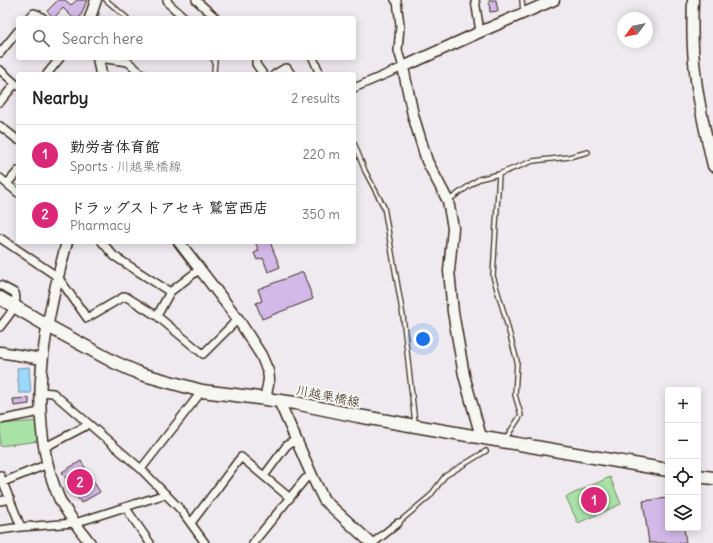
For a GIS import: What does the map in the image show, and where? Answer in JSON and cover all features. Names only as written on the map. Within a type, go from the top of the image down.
[{"type":"main road","name":"川越栗橋線","points":[[0,298],[114,362],[141,374],[202,392],[279,401],[665,469]]},
{"type":"main road","points":[[701,476],[713,478]]},
{"type":"street","points":[[91,16],[96,0]]},
{"type":"street","points":[[167,0],[169,4],[183,16]]},
{"type":"street","points":[[196,0],[214,16]]},
{"type":"street","points":[[395,0],[397,1],[400,25],[398,51],[403,67],[413,115],[427,161],[448,201],[453,228],[449,271],[453,312],[464,375],[481,437]]},
{"type":"street","points":[[475,0],[480,32]]},
{"type":"street","points":[[356,87],[554,0]]},
{"type":"street","points":[[693,0],[692,22],[695,72],[701,110],[713,166]]},
{"type":"street","points":[[30,16],[34,13],[40,16]]},
{"type":"street","points":[[0,53],[16,33]]},
{"type":"street","points":[[49,72],[58,60]]},
{"type":"street","points":[[98,60],[101,72]]},
{"type":"street","points":[[113,60],[128,62],[140,72]]},
{"type":"street","points":[[256,60],[256,64],[262,72]]},
{"type":"street","points":[[314,60],[319,72]]},
{"type":"street","points":[[278,72],[283,68],[287,68],[290,72]]},
{"type":"street","points":[[0,70],[16,84]]},
{"type":"street","points":[[0,102],[16,86]]},
{"type":"street","points":[[0,126],[16,138]]},
{"type":"street","points":[[6,184],[16,173]]},
{"type":"street","points":[[0,178],[16,192]]},
{"type":"street","points":[[0,238],[58,277],[87,318],[125,296],[157,316],[203,354],[238,319]]},
{"type":"street","points":[[66,244],[58,277],[42,359],[40,412],[44,446],[52,480],[60,499],[90,543]]},
{"type":"street","points":[[104,244],[114,256],[170,292]]},
{"type":"street","points":[[181,244],[238,319],[261,355],[268,371],[268,385],[265,399]]},
{"type":"street","points":[[157,316],[170,292],[200,269]]},
{"type":"street","points":[[0,285],[15,293],[16,297],[15,306],[0,327]]},
{"type":"street","points":[[0,352],[42,359]]},
{"type":"street","points":[[40,392],[53,393],[141,469],[181,510],[205,543]]},
{"type":"street","points":[[141,469],[202,392]]},
{"type":"street","points":[[279,401],[321,495],[326,502],[372,543],[398,523]]},
{"type":"street","points":[[0,420],[40,412]]},
{"type":"street","points":[[44,446],[49,445],[84,427],[87,423]]},
{"type":"street","points":[[264,476],[288,445],[296,440]]},
{"type":"street","points":[[190,523],[241,457],[290,498]]},
{"type":"street","points":[[21,527],[2,479],[48,464]]},
{"type":"street","points":[[256,542],[305,479],[312,475]]},
{"type":"street","points":[[0,530],[75,523],[166,494]]},
{"type":"street","points":[[0,501],[10,499]]},
{"type":"street","points":[[125,507],[150,543]]},
{"type":"lane","points":[[106,0],[125,16]]},
{"type":"lane","points":[[522,0],[523,13]]},
{"type":"lane","points":[[214,60],[214,71]]},
{"type":"lane","points":[[356,148],[365,171],[384,207],[403,316],[415,426]]},
{"type":"lane","points":[[448,201],[479,179],[499,174],[534,161],[569,157],[588,152]]},
{"type":"lane","points":[[499,174],[493,276],[517,361],[515,395],[521,415],[504,441]]},
{"type":"lane","points":[[398,523],[430,496],[445,476],[486,451]]},
{"type":"green space","points":[[37,421],[39,441],[0,446],[0,424]]},
{"type":"green space","points":[[610,477],[621,504],[578,523],[566,497]]},
{"type":"water","points":[[29,367],[31,393],[19,393],[17,368]]},
{"type":"building","points":[[58,0],[65,0],[71,5],[77,0],[87,0],[81,16],[71,16],[63,8],[56,16],[52,16],[47,11]]},
{"type":"building","points":[[489,0],[496,0],[498,11],[490,12]]},
{"type":"building","points":[[256,244],[271,244],[280,267],[268,272],[263,258],[257,260],[254,253],[259,251]]},
{"type":"building","points":[[303,272],[313,299],[262,319],[256,303],[262,301],[258,289]]},
{"type":"building","points":[[29,398],[29,404],[14,406],[13,399]]},
{"type":"building","points":[[81,461],[100,492],[81,503],[62,472]]},
{"type":"building","points":[[665,498],[665,531],[684,531],[686,543],[649,543],[643,501]]},
{"type":"place","name":"ドラッグストアセキ 鷲宮西店","points":[[80,482]]},
{"type":"place","name":"勤労者体育館","points":[[594,500]]}]
